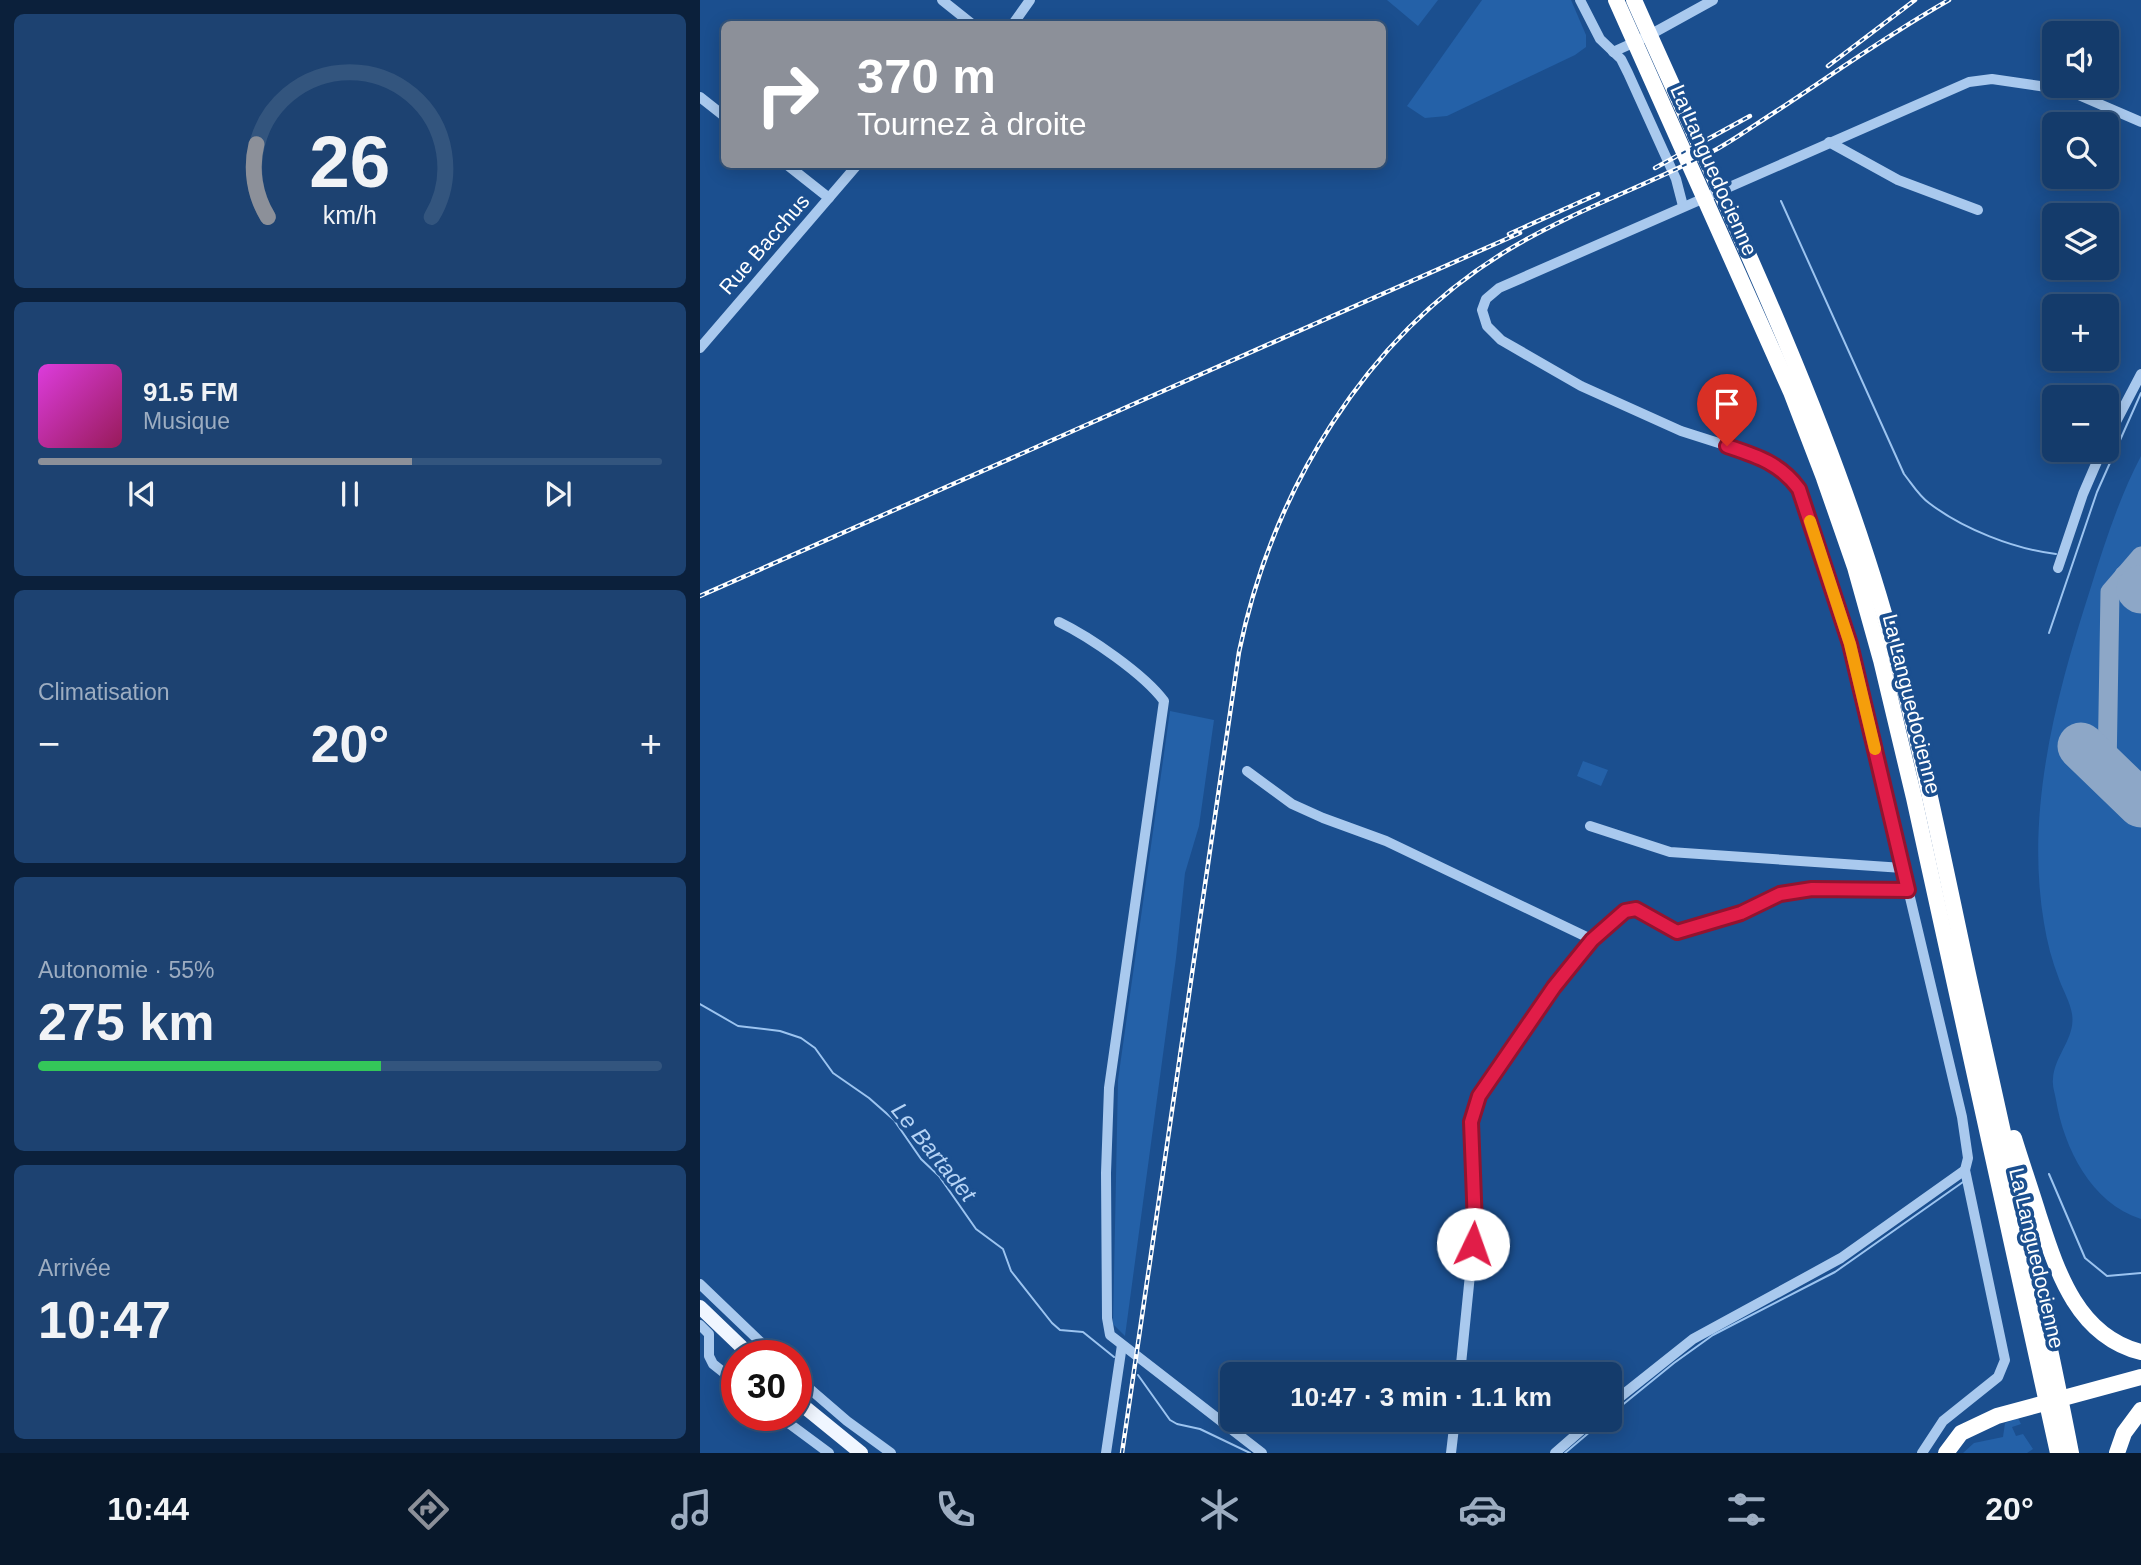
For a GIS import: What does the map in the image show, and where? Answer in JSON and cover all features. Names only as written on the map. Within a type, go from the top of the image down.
[{"type":"highway","name":"La Languedocienne","points":[[1616,0],[1637,27],[1723,201],[1819,426],[1868,561],[1895,657],[1931,807],[2071,1453]]},
{"type":"highway","name":"La Languedocienne","points":[[1634,0],[1637,27],[1708,208],[1808,435],[1842,526],[1871,624],[1914,798],[2058,1453]]},
{"type":"highway","points":[[1993,1084],[2005,1106],[2051,1252],[2070,1295],[2084,1316],[2104,1334],[2141,1352]]},
{"type":"highway","points":[[1946,1453],[1961,1433],[2008,1415],[2141,1379]]},
{"type":"highway","points":[[2117,1453],[2124,1433],[2141,1410]]},
{"type":"highway","points":[[1953,1453],[1970,1434],[2008,1415]]},
{"type":"highway","points":[[2048,1453],[2045,1431],[2051,1415]]},
{"type":"main road","points":[[700,1307],[734,1340]]},
{"type":"main road","points":[[812,1413],[861,1453]]},
{"type":"street","points":[[942,0],[968,21]]},
{"type":"street","points":[[1015,21],[1030,0]]},
{"type":"street","points":[[1580,0],[1600,39],[1621,59],[1676,179],[1683,206]]},
{"type":"street","points":[[1613,52],[1713,0]]},
{"type":"street","points":[[1922,1453],[1943,1422],[1998,1377],[2005,1360],[1965,1170],[1968,1158],[1964,1126],[1903,868],[1850,644],[1799,489],[1779,467],[1750,453],[1681,431],[1581,386],[1501,340],[1487,326],[1482,310],[1486,299],[1499,288],[1969,82],[1992,79],[2067,90],[2141,122]]},
{"type":"street","points":[[700,97],[721,114]]},
{"type":"street","points":[[1829,142],[1898,180],[1978,209]]},
{"type":"street","points":[[791,168],[829,198]]},
{"type":"street","name":"Rue Bacchus","points":[[700,348],[855,168]]},
{"type":"street","points":[[2119,416],[2141,374]]},
{"type":"street","points":[[2058,568],[2097,462]]},
{"type":"street","points":[[1059,622],[1130,669],[1156,690],[1164,701],[1109,1088],[1106,1173],[1107,1318],[1110,1335],[1262,1453]]},
{"type":"street","points":[[1247,771],[1292,804],[1386,841],[1592,940]]},
{"type":"street","points":[[1590,826],[1670,852],[1903,868]]},
{"type":"street","points":[[1461,1362],[1475,1225],[1471,1122],[1479,1096],[1554,987],[1592,940],[1625,911],[1636,909],[1677,932],[1741,913],[1780,894],[1812,889],[1908,890]]},
{"type":"street","points":[[1622,1395],[1693,1339],[1841,1258],[1965,1170]]},
{"type":"street","points":[[700,1284],[758,1340]]},
{"type":"street","points":[[700,1325],[709,1334],[709,1356],[721,1370]]},
{"type":"street","points":[[1106,1453],[1122,1345]]},
{"type":"street","points":[[812,1391],[891,1453]]},
{"type":"street","points":[[799,1431],[829,1453]]},
{"type":"street","points":[[1451,1453],[1453,1432]]},
{"type":"street","points":[[1555,1453],[1579,1432]]},
{"type":"shaded area","points":[[1387,0],[1438,0],[1418,26]]},
{"type":"shaded area","points":[[1482,0],[1571,0],[1586,35],[1586,47],[1575,55],[1447,116],[1425,118],[1407,106]]},
{"type":"shaded area","points":[[2141,456],[2141,1219],[2123,1211],[2094,1187],[2073,1155],[2060,1118],[2053,1079],[2071,1031],[2072,1014],[2054,965],[2045,930],[2039,881],[2038,838],[2047,754],[2055,712],[2077,630],[2106,539]]},
{"type":"shaded area","points":[[1170,711],[1214,720],[1199,826],[1185,873],[1125,1336],[1113,1324],[1118,1080]]},
{"type":"shaded area","points":[[1583,761],[1608,770],[1601,786],[1577,776]]},
{"type":"shaded area","points":[[2018,1418],[2021,1424],[2012,1427],[2016,1436],[2023,1434],[2033,1449],[2027,1453],[1963,1453],[1974,1443],[2003,1437],[2005,1423]]},
{"type":"waterway","points":[[1781,201],[1904,474],[1916,490],[1942,512],[1973,529],[2006,543],[2056,554]]},
{"type":"waterway","points":[[2049,633],[2097,492],[2141,393]]},
{"type":"waterway","name":"Le Bartadet","points":[[700,1004],[738,1026],[780,1031],[801,1038],[815,1048],[833,1073],[869,1098],[894,1120],[921,1159],[939,1176],[976,1229],[1003,1249],[1011,1271],[1052,1323],[1060,1330],[1083,1332],[1114,1357]]},
{"type":"waterway","points":[[2049,1174],[2085,1258],[2107,1276],[2141,1273]]},
{"type":"waterway","points":[[1622,1405],[1713,1335],[1835,1272],[1963,1182]]},
{"type":"waterway","name":"Le Bartadet","points":[[1138,1375],[1170,1420],[1200,1429],[1250,1453]]},
{"type":"waterway","points":[[1565,1453],[1590,1432]]},
{"type":"taxiway","points":[[2107,772],[2110,592],[2141,556]]},
{"type":"taxiway","points":[[2124,575],[2140,589]]},
{"type":"runway","points":[[2081,746],[2141,804]]},
{"type":"railway","points":[[1828,66],[1915,0]]},
{"type":"railway","points":[[1122,1453],[1239,652],[1254,592],[1275,534],[1301,477],[1332,423],[1369,373],[1410,327],[1457,285],[1533,236],[1724,145],[1883,40],[1949,0]]},
{"type":"railway","points":[[1655,168],[1750,116]]},
{"type":"railway","points":[[1509,234],[1598,194]]},
{"type":"railway","points":[[700,596],[1520,233]]},
{"type":"slow traffic","points":[[1810,521],[1840,608],[1875,749]]},
{"type":"route","points":[[1473,1244],[1475,1225],[1471,1122],[1479,1096],[1554,987],[1592,940],[1625,911],[1636,909],[1677,932],[1741,913],[1780,894],[1812,889],[1908,890],[1850,644],[1799,489],[1779,467],[1750,453],[1727,446]]}]
